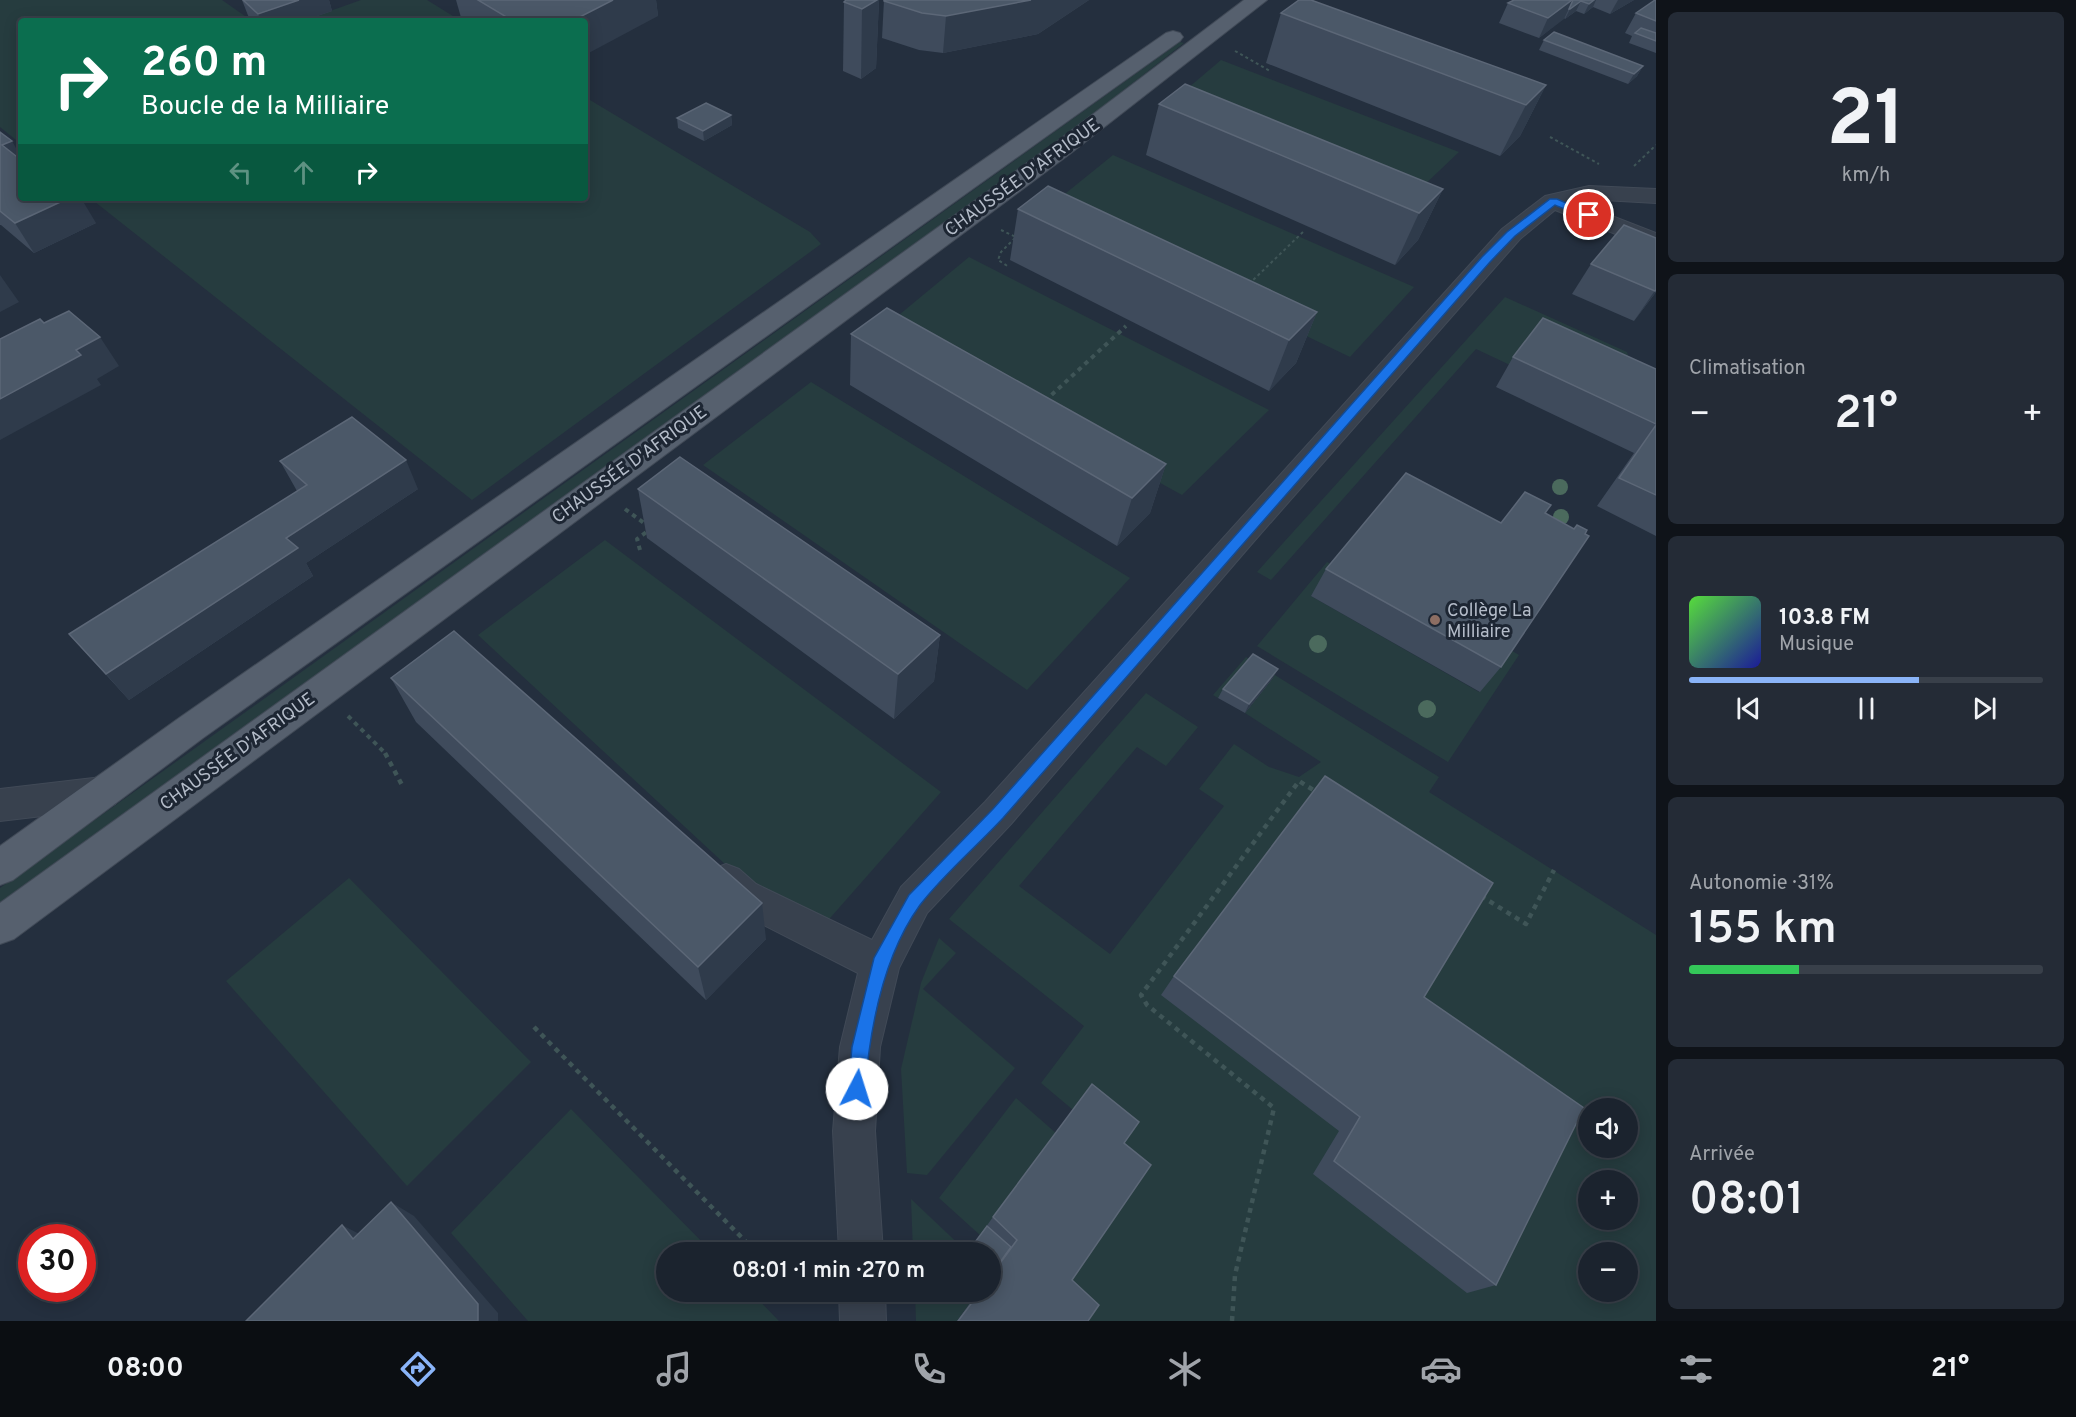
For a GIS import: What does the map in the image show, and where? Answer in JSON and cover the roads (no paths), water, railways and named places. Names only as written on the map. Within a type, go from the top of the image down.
[{"type":"main road","name":"CHAUSSÉE D'AFRIQUE","points":[[0,868],[102,793],[1035,135],[1222,0]]},
{"type":"main road","name":"CHAUSSÉE D'AFRIQUE","points":[[0,926],[1063,148],[1257,0]]},
{"type":"street","points":[[860,1242],[854,1131],[860,1047],[880,964],[914,900],[998,813],[1486,259],[1511,234],[1553,201],[1600,193],[1656,196]]},
{"type":"street","points":[[1553,201],[1656,242]]},
{"type":"street","points":[[0,805],[102,793]]},
{"type":"street","points":[[699,858],[743,896],[880,964]]},
{"type":"street","points":[[862,1302],[863,1321]]},
{"type":"place","name":"Collège La Milliaire","points":[[1435,620]]}]
